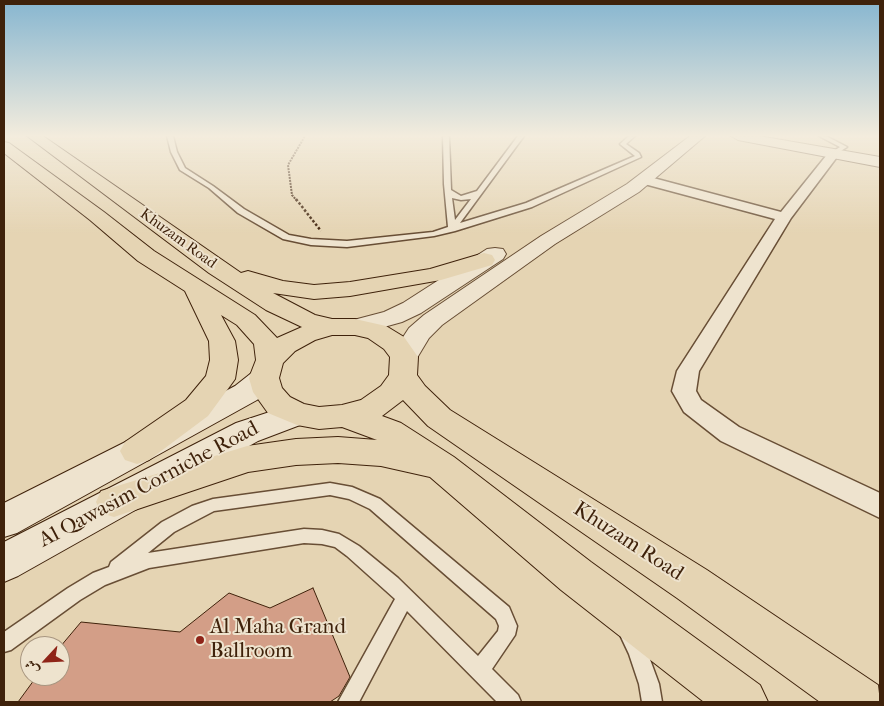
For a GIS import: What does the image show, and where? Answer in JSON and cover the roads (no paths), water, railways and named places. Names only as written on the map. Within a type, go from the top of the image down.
[{"type":"main road","name":"Khuzam Road","points":[[34,169],[146,256],[246,320],[257,330],[266,343],[267,369]]},
{"type":"main road","name":"Khuzam Road","points":[[80,169],[217,268],[289,313],[343,327]]},
{"type":"main road","points":[[217,268],[281,288],[314,292],[350,290],[432,275],[484,260]]},
{"type":"main road","points":[[137,451],[197,408],[220,379],[224,360],[222,341],[195,287]]},
{"type":"main road","points":[[343,327],[378,332],[394,343],[404,366],[392,393],[371,408],[342,416],[319,418],[297,414],[279,405],[268,392],[267,369],[285,345],[306,334],[343,327]]},
{"type":"main road","name":"Khuzam Road","points":[[404,366],[414,393],[439,418],[692,584],[861,702]]},
{"type":"main road","points":[[342,416],[368,423],[390,432],[442,467],[576,576],[743,702]]},
{"type":"main road","points":[[114,502],[247,459],[296,452],[338,450],[380,453],[442,467]]},
{"type":"street","points":[[404,366],[418,334],[433,320],[548,240],[633,188],[655,169]]},
{"type":"street","points":[[822,169],[784,217],[688,371],[684,391],[692,406],[730,434],[880,506]]},
{"type":"street","points":[[343,327],[393,317],[412,308],[484,260],[626,185],[639,181],[784,217]]},
{"type":"street","name":"Al Qawasim Corniche Road","points":[[4,521],[246,393],[267,369]]},
{"type":"street","name":"Al Qawasim Corniche Road","points":[[4,563],[247,432],[297,414]]},
{"type":"lane","points":[[182,169],[211,187],[241,211],[286,237],[347,244],[391,241],[452,229],[529,205],[611,169]]},
{"type":"lane","points":[[447,169],[452,229]]},
{"type":"lane","points":[[452,229],[496,169]]},
{"type":"lane","points":[[448,191],[454,196],[461,198],[477,193]]},
{"type":"lane","points":[[106,576],[168,527],[197,510],[213,505],[318,490],[336,490],[352,493],[375,504],[503,613],[508,626],[506,635],[479,671]]},
{"type":"lane","points":[[4,644],[74,594],[106,576],[149,560],[172,554],[304,536],[322,537],[339,542],[354,551],[405,597],[511,702]]},
{"type":"lane","points":[[576,576],[600,596],[620,620],[637,650],[649,684],[652,702]]},
{"type":"lane","points":[[348,702],[405,597]]},
{"type":"place","name":"Al Maha Grand Ballroom","points":[[200,640]]}]
